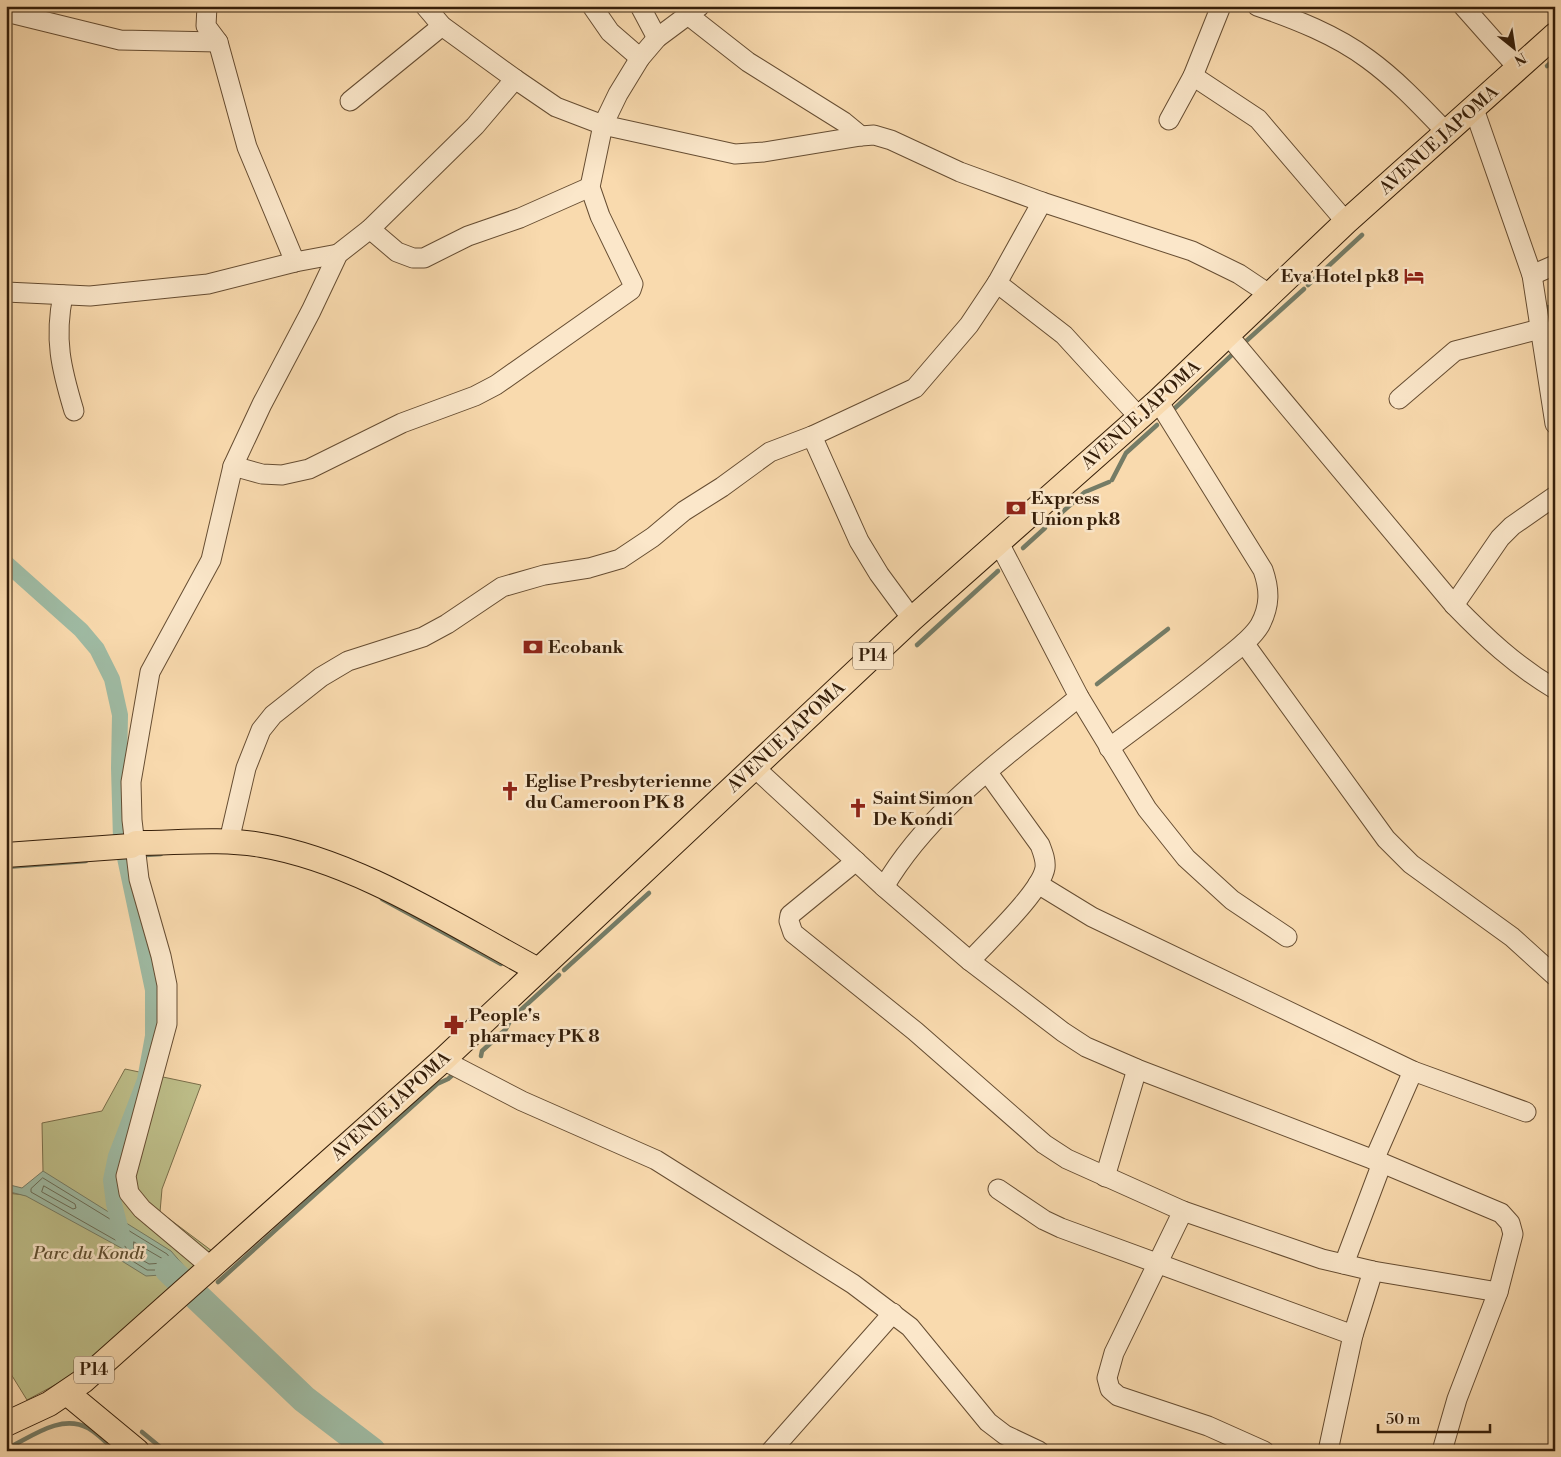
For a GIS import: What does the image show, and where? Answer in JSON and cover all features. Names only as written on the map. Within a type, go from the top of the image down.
[{"type":"main road","name":"AVENUE JAPOMA","points":[[6,1424],[67,1393],[443,1060],[912,619],[1158,401],[1346,222],[1555,35]]},
{"type":"main road","points":[[6,855],[133,845],[229,841],[298,852],[369,879],[538,970]]},
{"type":"main road","points":[[67,1393],[137,1451]]},
{"type":"street","points":[[207,6],[206,26],[218,42],[247,147],[296,262]]},
{"type":"street","points":[[425,6],[442,26],[556,107],[603,125],[735,154],[764,152],[874,135],[891,140],[960,172],[1042,202],[1192,250],[1239,274],[1269,294]]},
{"type":"street","points":[[592,6],[610,32],[640,58]]},
{"type":"street","points":[[640,6],[657,38]]},
{"type":"street","points":[[1169,120],[1193,76],[1221,6]]},
{"type":"street","points":[[1257,6],[1332,37],[1368,59],[1403,88],[1447,132]]},
{"type":"street","points":[[1463,6],[1518,68]]},
{"type":"street","points":[[233,466],[262,474],[282,475],[309,470],[402,422],[476,396],[496,385],[626,294],[633,284],[600,216],[590,187],[603,125],[618,94],[640,58],[657,38],[694,11],[748,62],[844,122],[861,136]]},
{"type":"street","points":[[6,12],[120,40],[218,42]]},
{"type":"street","points":[[350,101],[442,26]]},
{"type":"street","points":[[1193,76],[1258,119],[1346,222]]},
{"type":"street","points":[[203,1273],[129,1193],[126,1176],[166,1024],[168,1006],[161,956],[139,879],[133,845],[131,782],[150,672],[211,560],[233,466],[262,404],[311,311],[338,254],[370,229],[475,126],[515,79]]},
{"type":"street","points":[[1474,109],[1532,275],[1553,412]]},
{"type":"street","points":[[370,229],[397,252],[413,258],[424,258],[468,236],[520,218],[590,187]]},
{"type":"street","points":[[229,841],[246,768],[261,730],[273,716],[321,677],[348,661],[423,637],[447,624],[502,587],[620,559],[653,537],[684,511],[722,488],[770,452],[812,436],[918,386],[969,325],[997,283],[1042,202]]},
{"type":"street","points":[[6,292],[90,296],[208,284],[296,262],[338,254]]},
{"type":"street","points":[[1532,275],[1555,265]]},
{"type":"street","points":[[997,283],[1064,334],[1140,417]]},
{"type":"street","points":[[63,295],[58,318],[58,348],[60,363],[74,411]]},
{"type":"street","points":[[1399,399],[1455,351],[1540,329]]},
{"type":"street","points":[[1228,335],[1454,605],[1491,643],[1530,674],[1555,690]]},
{"type":"street","points":[[1109,748],[1188,690],[1244,643],[1259,626],[1268,603],[1269,587],[1263,570],[1158,401]]},
{"type":"street","points":[[812,436],[859,541],[878,574],[912,619]]},
{"type":"street","points":[[1454,605],[1500,538],[1512,526],[1555,496]]},
{"type":"street","points":[[999,543],[1079,697],[1147,809],[1186,858],[1232,900],[1287,937]]},
{"type":"street","points":[[1244,643],[1386,839],[1411,864],[1512,936],[1555,976]]},
{"type":"street","points":[[884,886],[918,837],[988,773],[1079,697]]},
{"type":"street","points":[[755,768],[856,861],[970,961],[1063,1032],[1086,1047],[1137,1069],[1378,1161],[1501,1213],[1510,1223],[1513,1234],[1498,1292],[1457,1399],[1442,1451]]},
{"type":"street","points":[[970,961],[1038,884],[1045,868],[1044,856],[1040,845],[988,773]]},
{"type":"street","points":[[856,861],[790,915],[789,921],[793,933],[915,1031],[1044,1144],[1067,1160],[1182,1212],[1344,1264],[1373,1272],[1498,1292]]},
{"type":"street","points":[[1038,884],[1092,916],[1413,1071],[1526,1112]]},
{"type":"street","points":[[443,1060],[530,1105],[656,1160],[853,1284],[893,1313],[925,1343],[988,1422],[1004,1435],[1024,1446],[1039,1451]]},
{"type":"street","points":[[1105,1176],[1137,1069]]},
{"type":"street","points":[[1344,1264],[1378,1161],[1413,1071]]},
{"type":"street","points":[[998,1189],[1052,1224],[1156,1264],[1353,1335]]},
{"type":"street","points":[[1182,1212],[1114,1353],[1107,1378],[1110,1389],[1118,1396],[1208,1426],[1264,1451]]},
{"type":"street","points":[[1328,1451],[1353,1335],[1373,1272]]},
{"type":"street","points":[[771,1451],[893,1313]]},
{"type":"green space","name":"Parc du Kondi","points":[[125,1069],[201,1085],[162,1189],[160,1212],[212,1251],[81,1371],[27,1400],[6,1366],[6,1193],[26,1195],[43,1171],[42,1123],[102,1111]]},
{"type":"water","points":[[43,1171],[171,1251],[190,1273],[173,1289],[161,1275],[146,1276],[117,1258],[123,1249],[26,1196],[6,1191],[6,1184],[22,1188]]},
{"type":"waterway","points":[[1547,66],[1555,59]]},
{"type":"waterway","points":[[1308,285],[1362,235]]},
{"type":"waterway","points":[[1244,343],[1304,289]]},
{"type":"waterway","points":[[1548,307],[1552,335]]},
{"type":"waterway","points":[[1174,409],[1236,351]]},
{"type":"waterway","points":[[1112,480],[1126,453],[1157,425]]},
{"type":"waterway","points":[[1051,522],[1085,492],[1109,482]]},
{"type":"waterway","points":[[1023,548],[1045,528]]},
{"type":"waterway","points":[[6,563],[81,630],[97,649],[112,679],[120,715],[121,839],[153,990],[153,1036],[145,1080],[116,1156],[111,1180],[114,1204],[123,1238]]},
{"type":"waterway","points":[[917,645],[998,571]]},
{"type":"waterway","points":[[1097,684],[1168,629]]},
{"type":"waterway","points":[[146,855],[161,854]]},
{"type":"waterway","points":[[6,867],[86,861]]},
{"type":"waterway","points":[[564,970],[649,893]]},
{"type":"waterway","points":[[382,899],[501,964]]},
{"type":"waterway","points":[[481,1056],[482,1051],[506,1029],[511,1019],[559,975]]},
{"type":"waterway","points":[[218,1282],[437,1084],[448,1079],[456,1072]]},
{"type":"waterway","points":[[169,1270],[304,1399],[372,1451]]},
{"type":"waterway","points":[[6,1449],[46,1429],[67,1423],[88,1428],[115,1451]]},
{"type":"waterway","points":[[142,1432],[165,1451]]},
{"type":"place","name":"Eva Hotel pk8","points":[[1414,276]]},
{"type":"place","name":"Express Union pk8","points":[[1016,508]]},
{"type":"place","name":"Ecobank","points":[[533,647]]},
{"type":"place","name":"Eglise Presbyterienne du Cameroon PK 8","points":[[510,791]]},
{"type":"place","name":"Saint Simon De Kondi","points":[[858,808]]},
{"type":"place","name":"People's pharmacy PK 8","points":[[454,1025]]}]
